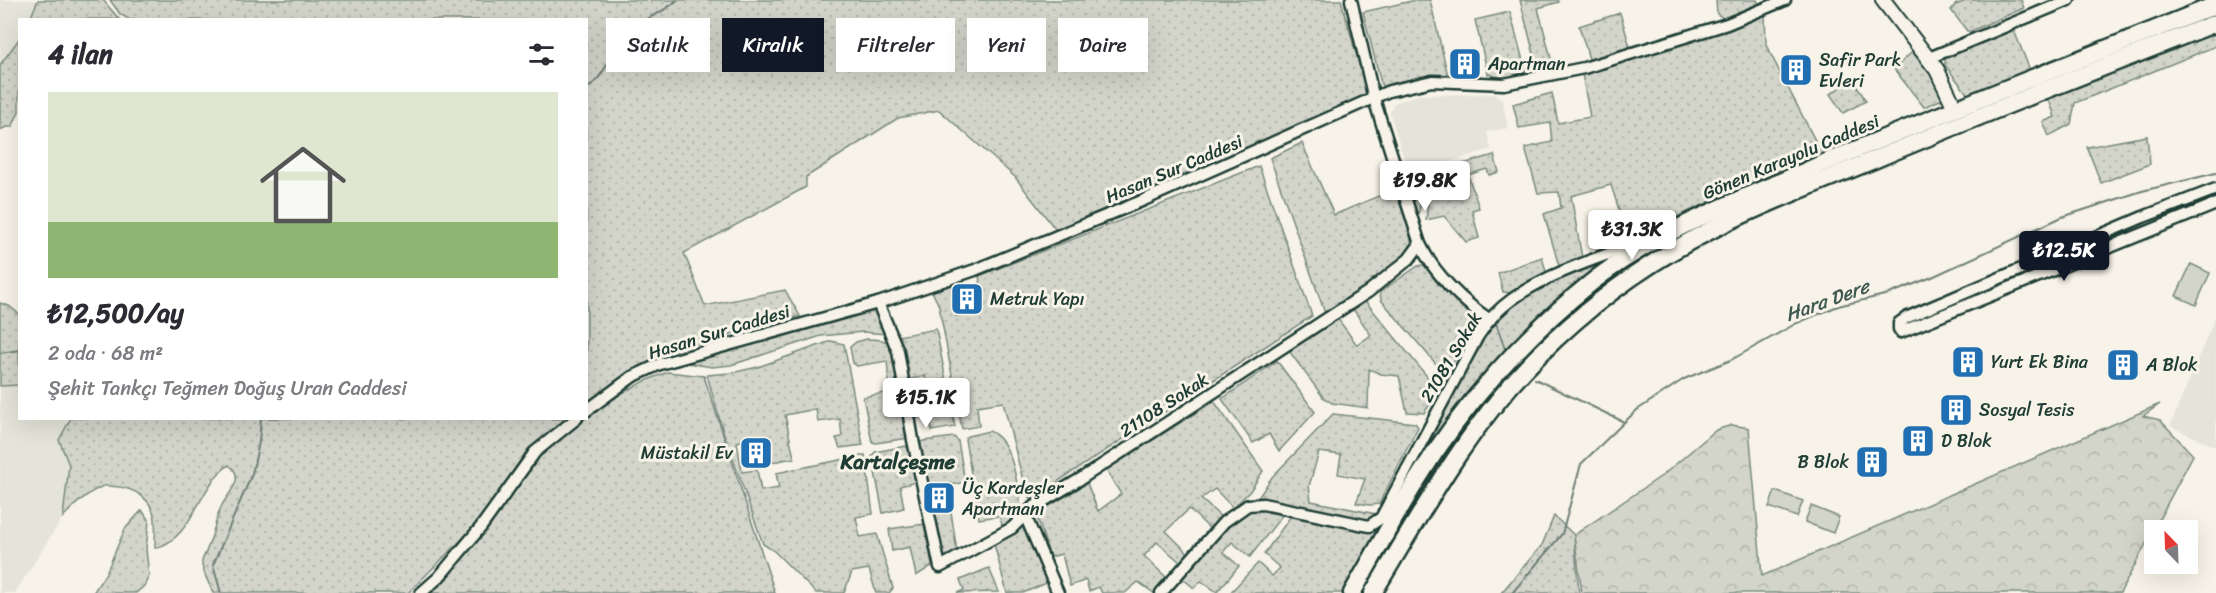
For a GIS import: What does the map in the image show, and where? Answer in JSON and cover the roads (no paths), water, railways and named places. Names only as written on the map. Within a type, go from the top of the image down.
[{"type":"highway","name":"Gönen Karayolu Caddesi","points":[[1352,593],[1417,480],[1469,405],[1521,347],[1592,282],[1628,257],[1697,219],[1955,108],[2216,5]]},
{"type":"highway","name":"Gönen Karayolu Caddesi","points":[[1372,593],[1461,448],[1511,385],[1540,354],[1574,324],[1607,296],[1640,273],[1713,229],[1749,212],[1950,128],[2216,23]]},
{"type":"main road","points":[[1883,0],[1929,58],[1945,83],[1955,108]]},
{"type":"street","points":[[1351,0],[1374,99],[1420,244],[1428,258],[1464,300],[1490,320]]},
{"type":"street","name":"Hasan Sur Caddesi","points":[[588,410],[633,377],[660,364],[878,303],[986,266],[1144,200],[1389,91],[1432,81],[1504,84],[1584,69],[1721,26],[1763,4],[1785,0]]},
{"type":"street","points":[[1929,58],[2069,0]]},
{"type":"street","points":[[2216,189],[2134,220],[1906,318],[1899,323],[1899,329],[1901,332],[2216,204]]},
{"type":"street","name":"21081 Sokak","points":[[1161,593],[1224,522],[1243,507],[1263,504],[1369,526],[1381,518],[1448,390],[1478,336],[1490,320],[1516,297],[1544,281],[1697,219]]},
{"type":"street","name":"21108 Sokak","points":[[878,303],[898,351],[913,440],[940,567],[1012,528],[1039,503],[1082,478],[1361,296],[1404,264],[1420,244]]},
{"type":"street","name":"21108 Sokak","points":[[1404,264],[1428,258]]},
{"type":"street","points":[[421,593],[439,577],[481,527],[535,452],[575,420]]},
{"type":"street","points":[[1025,515],[1040,545],[1058,593]]},
{"type":"waterway","points":[[588,88],[604,70],[628,31],[677,0]]},
{"type":"waterway","name":"Hara Dere","points":[[1512,593],[1562,534],[1581,464],[1637,410],[1684,379],[1731,360],[1797,323],[1838,306],[1889,294],[1932,277],[2062,217],[2142,191],[2216,173]]},
{"type":"waterway","points":[[1496,323],[1505,349]]},
{"type":"waterway","points":[[0,353],[18,350]]},
{"type":"waterway","points":[[1535,379],[1624,422]]},
{"type":"waterway","points":[[221,593],[213,565],[252,474],[261,420]]},
{"type":"place","name":"Apartman","points":[[1465,64]]},
{"type":"place","name":"Safir Park Evleri","points":[[1796,70]]},
{"type":"place","name":"Metruk Yapı","points":[[967,299]]},
{"type":"place","name":"Yurt Ek Bina","points":[[1968,362]]},
{"type":"place","name":"A Blok","points":[[2123,365]]},
{"type":"place","name":"Sosyal Tesis","points":[[1956,410]]},
{"type":"place","name":"D Blok","points":[[1918,441]]},
{"type":"place","name":"Müstakil Ev","points":[[756,453]]},
{"type":"place","name":"B Blok","points":[[1872,462]]},
{"type":"place","name":"Üç Kardeşler Apartmanı","points":[[939,498]]},
{"type":"district","name":"Kartalçeşme","points":[[898,462]]}]
